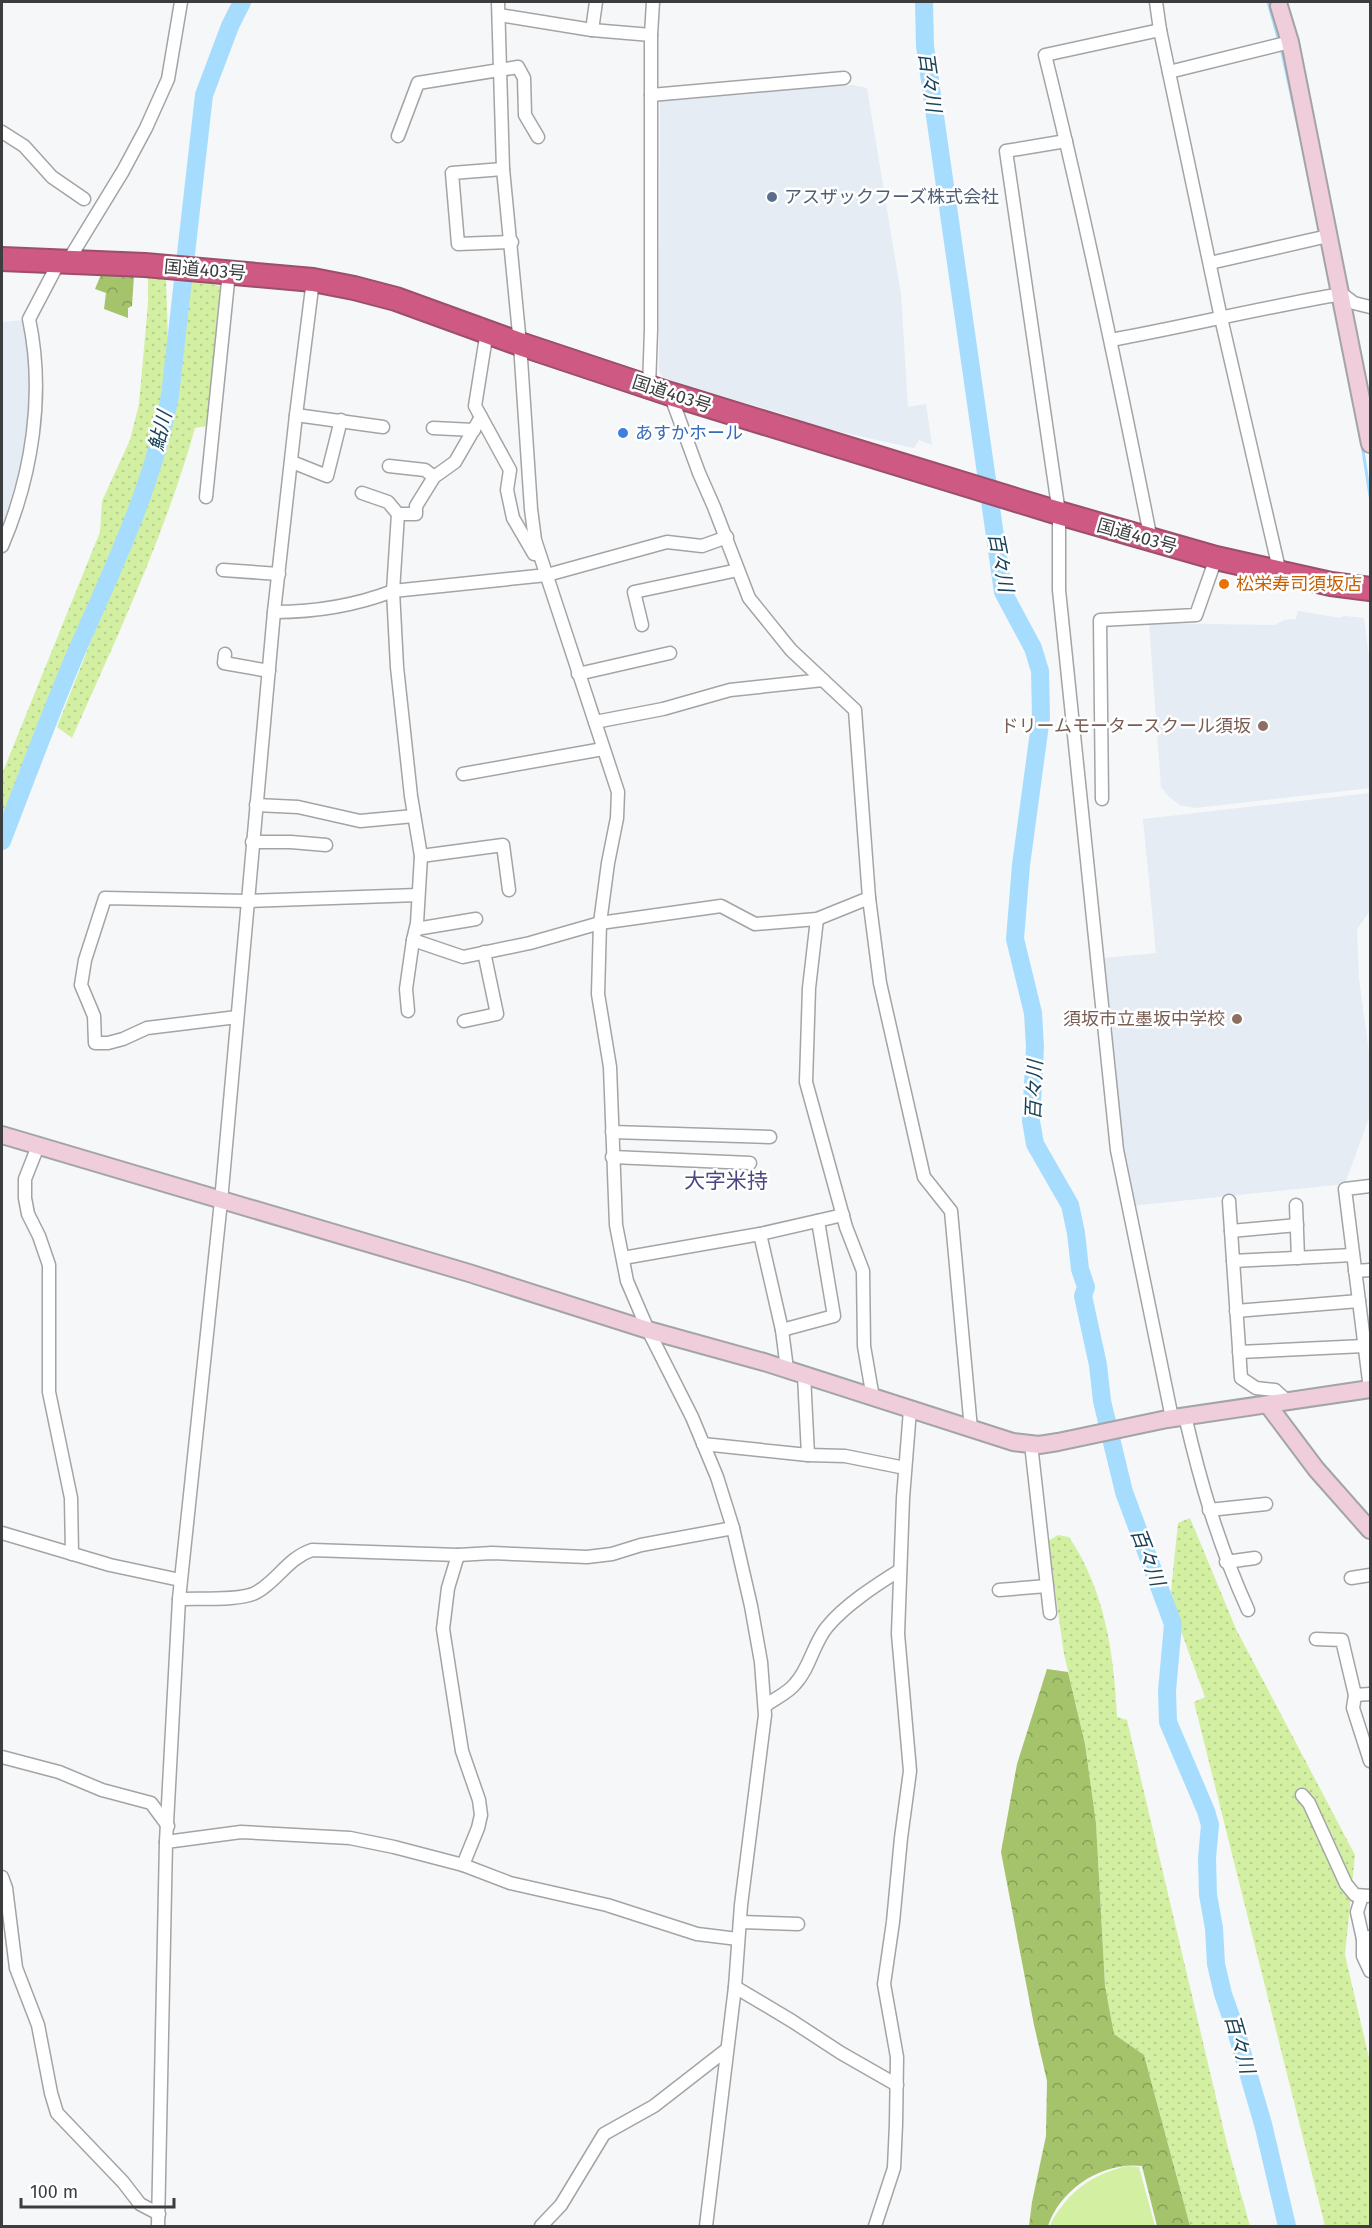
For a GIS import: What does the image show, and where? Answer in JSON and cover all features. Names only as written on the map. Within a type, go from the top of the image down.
[{"type":"highway","name":"国道403号","points":[[2,259],[151,265],[313,280],[396,299],[660,391],[947,480],[1216,558],[1331,584],[1371,589]]},
{"type":"street","points":[[2,546],[12,523],[31,448],[36,386],[34,342],[29,319],[123,171],[146,128],[168,79],[177,12],[181,2]]},
{"type":"street","points":[[498,2],[503,168],[512,242],[535,540],[618,792],[617,819],[600,923],[598,994],[610,1067],[616,1226],[627,1281],[648,1330],[692,1417],[717,1477],[733,1528],[752,1606],[761,1662],[765,1706],[758,1780],[706,2226]]},
{"type":"street","points":[[592,30],[596,2]]},
{"type":"street","points":[[653,2],[651,95],[660,391],[727,537],[749,598],[791,650],[855,710],[869,898],[880,984],[924,1177],[951,1211],[971,1429]]},
{"type":"street","points":[[1156,2],[1221,318],[1280,573]]},
{"type":"street","points":[[1278,4],[1290,42],[1371,444]]},
{"type":"street","points":[[499,15],[592,30],[651,35]]},
{"type":"street","points":[[1151,540],[1111,340],[1045,55],[1160,30]]},
{"type":"street","points":[[1169,72],[1290,42]]},
{"type":"street","points":[[398,136],[418,83],[518,67],[524,78],[525,115],[537,136]]},
{"type":"street","points":[[651,95],[844,78]]},
{"type":"street","points":[[2,132],[24,146],[52,177],[84,199]]},
{"type":"street","points":[[1066,141],[1006,151],[1055,512],[1059,590],[1117,1150],[1175,1418],[1201,1484],[1226,1562],[1248,1610]]},
{"type":"street","points":[[503,168],[452,173],[458,244],[512,242]]},
{"type":"street","points":[[1210,263],[1328,236]]},
{"type":"street","points":[[206,497],[229,272]]},
{"type":"street","points":[[159,2220],[166,1842],[178,1599],[221,1201],[274,612],[313,280]]},
{"type":"street","points":[[1111,340],[1266,307],[1342,294],[1354,303],[1371,307]]},
{"type":"street","points":[[487,331],[475,406],[510,470],[507,489],[513,518],[547,575]]},
{"type":"street","points":[[296,415],[383,427]]},
{"type":"street","points":[[398,514],[416,514],[416,506],[434,477],[455,462],[481,417]]},
{"type":"street","points":[[292,462],[327,476],[341,420]]},
{"type":"street","points":[[433,428],[474,430]]},
{"type":"street","points":[[389,466],[425,470],[434,477]]},
{"type":"street","points":[[362,493],[388,502],[398,514],[393,591],[397,667],[414,816],[421,856],[414,935],[406,989],[408,1011]]},
{"type":"street","points":[[274,612],[305,612],[337,608],[373,599],[393,591],[547,575],[667,542],[702,546],[727,537]]},
{"type":"street","points":[[1102,799],[1100,620],[1196,615],[1216,558]]},
{"type":"street","points":[[223,570],[279,574]]},
{"type":"street","points":[[642,625],[634,592],[738,570]]},
{"type":"street","points":[[578,674],[670,653]]},
{"type":"street","points":[[224,663],[269,671]]},
{"type":"street","points":[[595,722],[663,709],[730,690],[823,680]]},
{"type":"street","points":[[463,774],[603,749]]},
{"type":"street","points":[[256,806],[298,807],[360,821],[414,816]]},
{"type":"street","points":[[252,842],[326,845]]},
{"type":"street","points":[[421,856],[503,845],[509,890]]},
{"type":"street","points":[[237,1017],[147,1028],[123,1039],[108,1043],[94,1043],[94,1016],[81,985],[85,960],[105,898],[247,901],[418,895]]},
{"type":"street","points":[[414,935],[463,957],[530,943],[600,923],[721,906],[755,924],[817,919],[869,898]]},
{"type":"street","points":[[817,919],[809,988],[806,1082],[843,1215],[862,1271],[864,1346],[873,1398]]},
{"type":"street","points":[[414,935],[476,920]]},
{"type":"street","points":[[464,1021],[497,1014],[484,952]]},
{"type":"street","points":[[612,1132],[771,1137]]},
{"type":"street","points":[[2,1135],[469,1273],[648,1330],[787,1369],[1013,1442],[1031,1444],[1058,1442],[1175,1418],[1370,1389],[1345,1189],[1371,1186]]},
{"type":"street","points":[[38,1146],[25,1179],[25,1198],[27,1214],[39,1236],[49,1265],[49,1392],[71,1498],[72,1554]]},
{"type":"street","points":[[612,1157],[750,1163]]},
{"type":"street","points":[[1228,1201],[1241,1378],[1256,1388],[1275,1390],[1287,1401]]},
{"type":"street","points":[[1296,1205],[1298,1258]]},
{"type":"street","points":[[622,1258],[760,1234],[843,1215]]},
{"type":"street","points":[[783,1330],[834,1316],[818,1221]]},
{"type":"street","points":[[1231,1231],[1297,1225]]},
{"type":"street","points":[[760,1234],[783,1330],[787,1369]]},
{"type":"street","points":[[1233,1261],[1353,1255]]},
{"type":"street","points":[[1355,1271],[1371,1270]]},
{"type":"street","points":[[1236,1311],[1359,1301]]},
{"type":"street","points":[[1239,1352],[1364,1346]]},
{"type":"street","points":[[804,1375],[808,1455]]},
{"type":"street","points":[[1268,1405],[1316,1469],[1371,1530]]},
{"type":"street","points":[[875,2226],[894,2168],[897,2056],[884,1984],[910,1771],[898,1634],[905,1468],[910,1410]]},
{"type":"street","points":[[703,1443],[808,1455],[846,1456],[905,1468]]},
{"type":"street","points":[[1031,1444],[1050,1613]]},
{"type":"street","points":[[1209,1510],[1266,1504]]},
{"type":"street","points":[[178,1599],[246,1597],[256,1593],[293,1558],[312,1550],[458,1555],[492,1552],[587,1557],[733,1528]]},
{"type":"street","points":[[2,1533],[110,1566],[180,1580]]},
{"type":"street","points":[[458,1555],[448,1588],[442,1629],[462,1751],[476,1788],[481,1815],[463,1865]]},
{"type":"street","points":[[1226,1562],[1255,1558]]},
{"type":"street","points":[[765,1706],[795,1685],[808,1663],[815,1643],[828,1625],[871,1589],[900,1570]]},
{"type":"street","points":[[1351,1578],[1371,1575]]},
{"type":"street","points":[[1005,1587],[1047,1586]]},
{"type":"street","points":[[1316,1639],[1342,1640],[1355,1695],[1353,1708],[1371,1761]]},
{"type":"street","points":[[1355,1695],[1371,1694]]},
{"type":"street","points":[[2,1756],[59,1772],[102,1790],[151,1803],[168,1826]]},
{"type":"street","points":[[1302,1795],[1309,1803],[1346,1884],[1355,1895],[1366,1896],[1357,1912],[1367,1938],[1363,1956],[1371,1971]]},
{"type":"street","points":[[166,1842],[241,1832],[312,1834],[350,1838],[394,1846],[463,1865],[510,1883],[608,1905],[697,1934],[738,1939]]},
{"type":"street","points":[[2,1877],[6,1888],[16,1968],[38,2025],[57,2113],[123,2182],[140,2204],[159,2220]]},
{"type":"street","points":[[740,1922],[798,1924]]},
{"type":"street","points":[[735,1987],[792,2020],[841,2054],[897,2085]]},
{"type":"street","points":[[542,2226],[561,2205],[604,2134],[654,2106],[726,2050]]},
{"type":"shaded area","name":"アスザックフーズ株式会社","points":[[853,85],[867,88],[901,294],[908,407],[926,404],[932,445],[919,440],[914,448],[804,424],[791,416],[665,380],[659,371],[660,101]]},
{"type":"shaded area","points":[[24,320],[30,365],[31,408],[20,468],[2,528],[2,322]]},
{"type":"shaded area","name":"ドリームモータースクール須坂","points":[[1298,611],[1340,618],[1344,616],[1364,618],[1370,665],[1370,788],[1195,808],[1180,805],[1161,787],[1149,623],[1275,625],[1284,620],[1296,619]]},
{"type":"shaded area","name":"須坂市立墨坂中学校","points":[[1370,793],[1370,911],[1357,929],[1359,979],[1370,1060],[1370,1115],[1345,1184],[1131,1206],[1123,1163],[1103,958],[1156,953],[1143,819]]},
{"type":"green space","points":[[102,272],[134,275],[132,306],[128,308],[128,318],[104,309],[106,293],[95,289]]},
{"type":"green space","points":[[148,273],[166,277],[168,370],[161,426],[148,471],[131,514],[2,826],[2,774],[100,532],[102,501],[130,440],[139,404],[148,303]]},
{"type":"green space","points":[[179,278],[220,286],[207,426],[195,428],[155,546],[72,738],[57,727],[166,451],[175,414]]},
{"type":"green space","points":[[1190,1518],[1236,1629],[1355,1855],[1345,1955],[1370,2062],[1370,2226],[1325,2226],[1194,1702],[1205,1697],[1181,1631],[1171,1591],[1178,1523]]},
{"type":"green space","points":[[1058,1535],[1069,1537],[1081,1557],[1099,1601],[1110,1646],[1117,1717],[1127,1720],[1227,2144],[1250,2226],[1190,2226],[1144,2055],[1114,2034],[1105,1986],[1096,1823],[1085,1744],[1064,1654],[1048,1541]]},
{"type":"green space","points":[[1047,1669],[1068,1672],[1085,1744],[1096,1823],[1105,1986],[1114,2034],[1144,2055],[1190,2226],[1157,2226],[1142,2166],[1127,2166],[1098,2173],[1085,2180],[1062,2200],[1048,2226],[1029,2226],[1046,2136],[1047,2081],[1001,1852],[1017,1764]]},
{"type":"green space","points":[[1127,2166],[1139,2167],[1155,2226],[1050,2226],[1066,2201],[1081,2187],[1097,2176]]},
{"type":"waterway","name":"鮎川","points":[[2,841],[65,678],[130,528],[163,429],[170,395],[204,95],[230,26],[242,2]]},
{"type":"waterway","name":"百々川","points":[[924,2],[925,46],[1003,592],[1033,648],[1040,671],[1041,717],[1021,865],[1015,939],[1033,1013],[1035,1047],[1031,1121],[1035,1144],[1070,1205],[1080,1269],[1086,1287],[1083,1296],[1098,1365],[1102,1401],[1124,1492],[1173,1624],[1167,1691],[1168,1722],[1210,1825],[1207,1858],[1208,1895],[1214,1928],[1216,1964],[1263,2124],[1287,2226]]},
{"type":"waterway","points":[[1268,2],[1279,41]]},
{"type":"waterway","points":[[1281,48],[1304,153]]},
{"type":"waterway","points":[[1362,444],[1370,496]]},
{"type":"place","name":"アスザックフーズ株式会社","points":[[772,197]]},
{"type":"place","name":"あすかホール","points":[[623,433]]},
{"type":"place","name":"松栄寿司須坂店","points":[[1224,584]]},
{"type":"place","name":"ドリームモータースクール須坂","points":[[1263,726]]},
{"type":"place","name":"須坂市立墨坂中学校","points":[[1237,1019]]},
{"type":"district","name":"大字米持","points":[[726,1181]]}]
